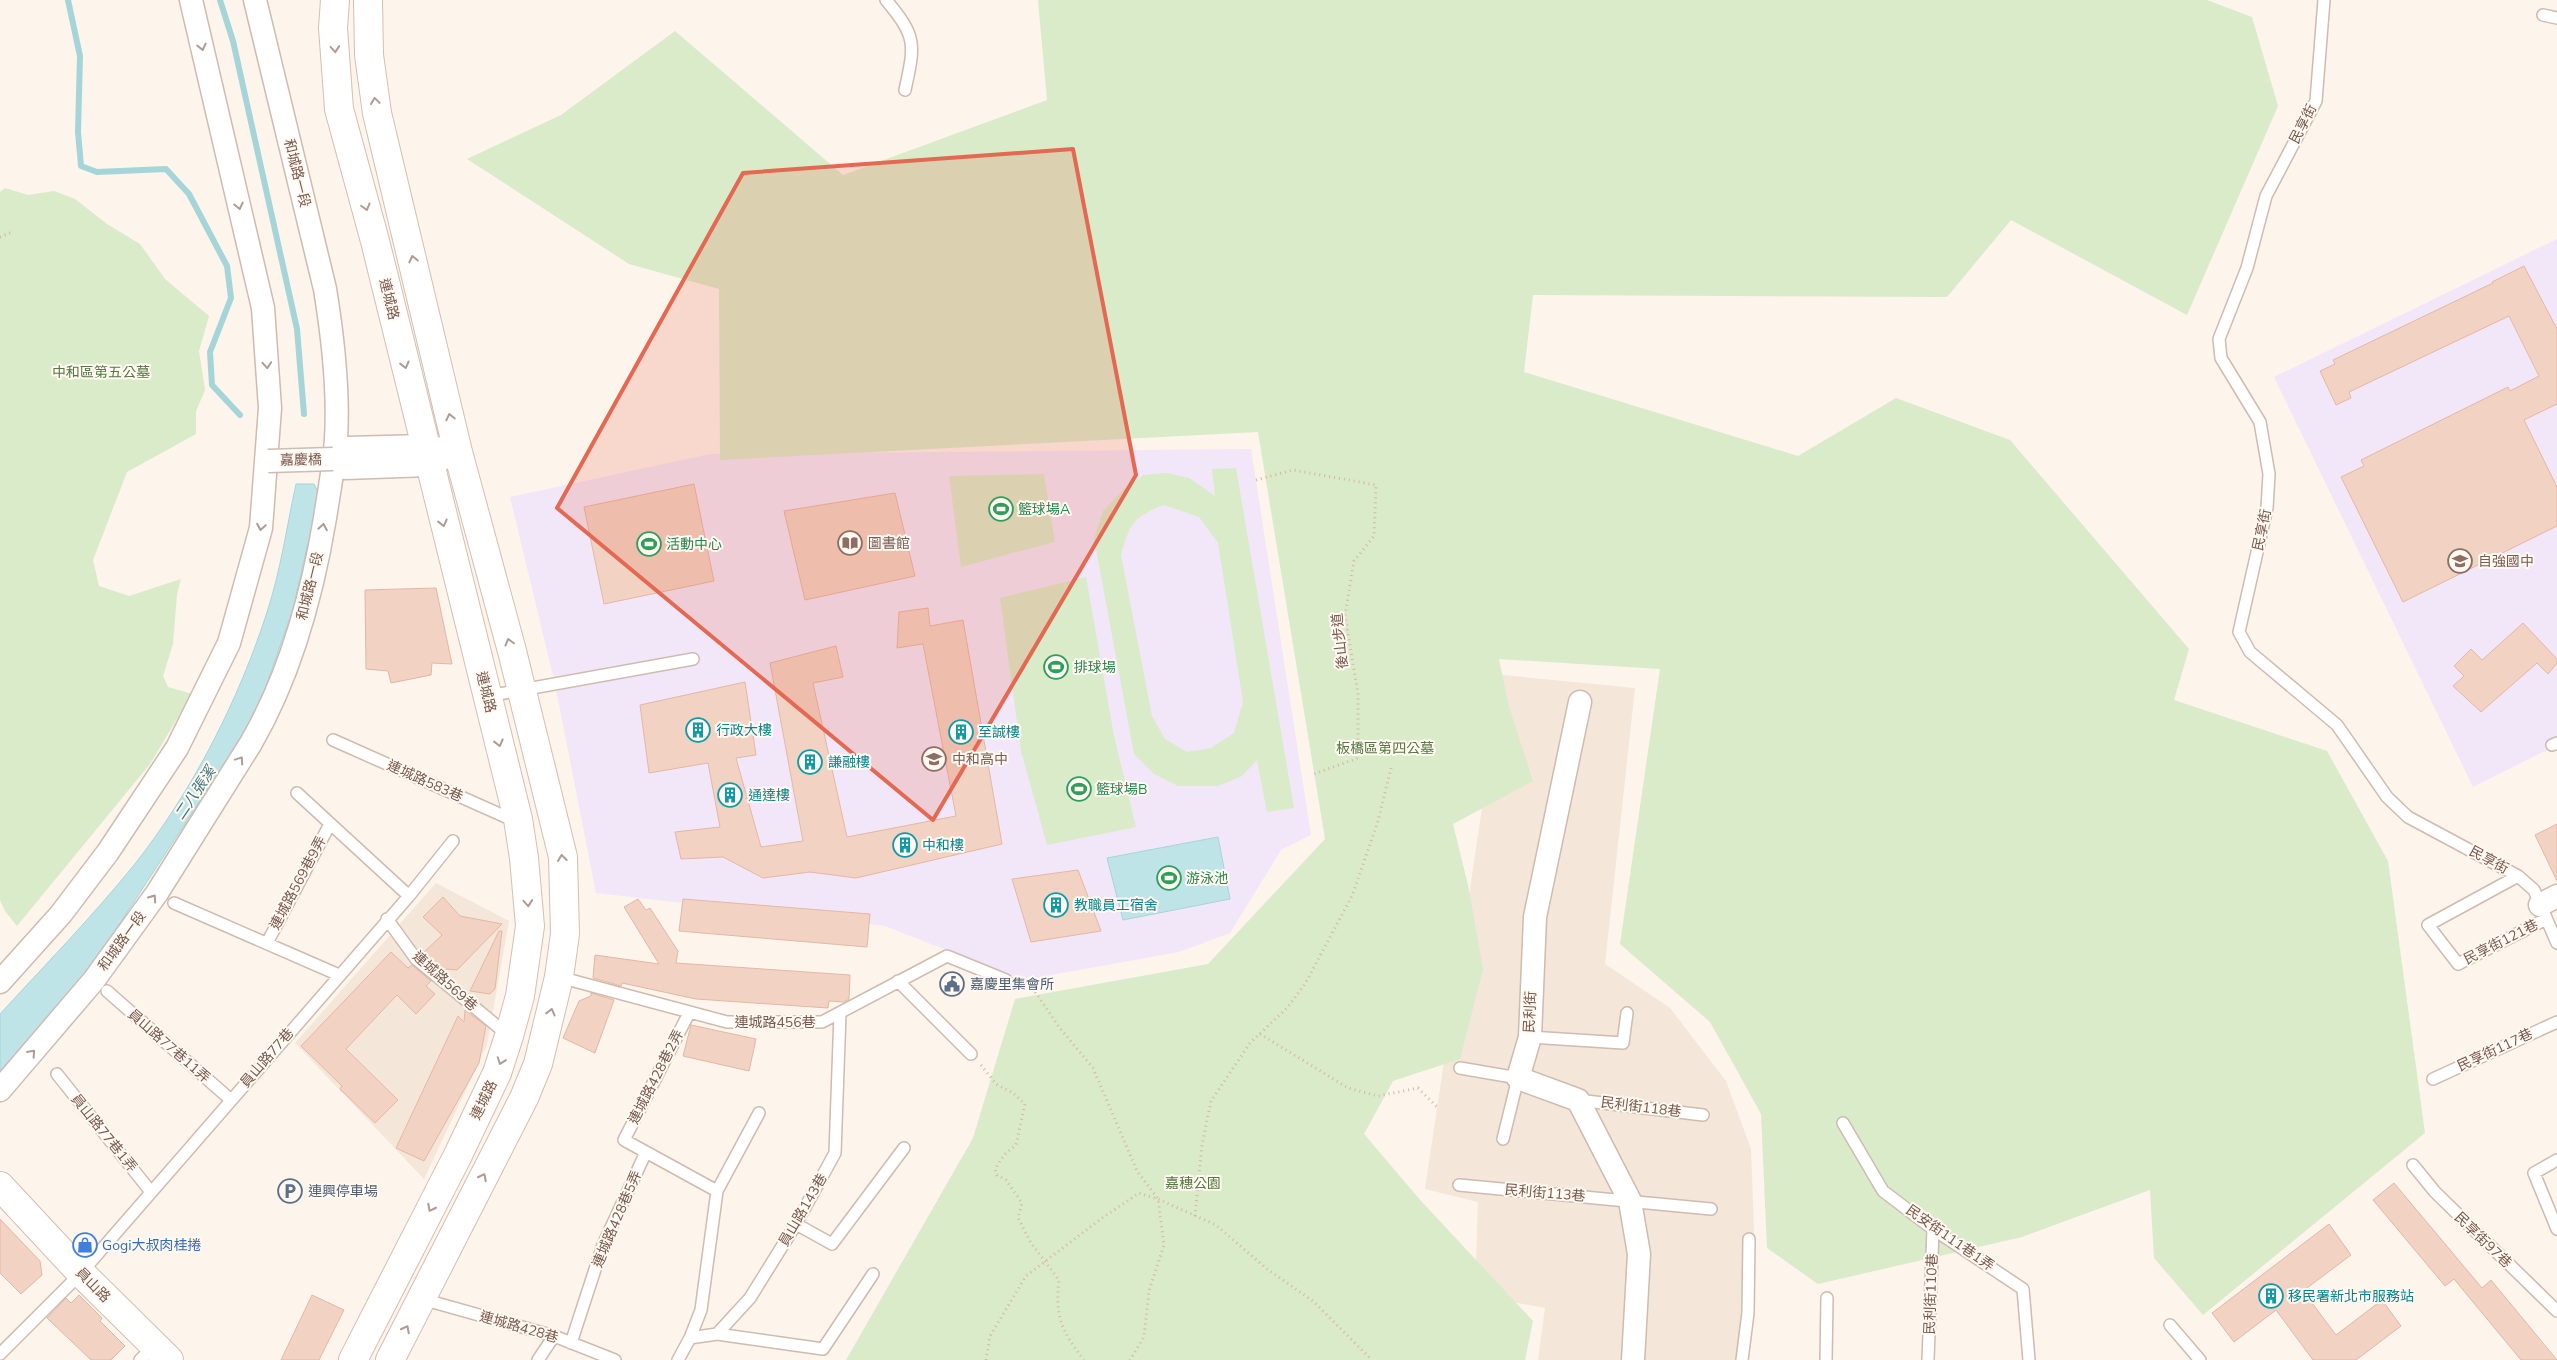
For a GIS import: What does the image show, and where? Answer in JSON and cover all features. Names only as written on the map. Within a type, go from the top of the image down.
[{"type":"main road","name":"連城路","points":[[335,0],[333,28],[340,110],[375,241],[518,819],[524,858],[530,926],[520,996],[497,1073],[458,1155],[353,1360]]},
{"type":"main road","points":[[368,0],[369,56],[377,113],[458,452],[563,857],[565,934],[559,976],[534,1073],[390,1360]]},
{"type":"main road","name":"員山路","points":[[0,1186],[155,1355]]},
{"type":"street","points":[[0,982],[79,891],[108,852],[177,748],[229,643],[261,528],[268,461],[270,408],[263,308],[191,0]]},
{"type":"street","name":"和城路一段","points":[[0,1090],[94,980],[157,892],[266,718],[291,656],[315,578],[333,459],[336,402],[332,330],[325,289],[255,0]]},
{"type":"street","points":[[333,459],[347,448],[427,456],[458,452]]},
{"type":"street","name":"嘉慶橋","points":[[268,461],[333,459]]},
{"type":"street","name":"民利街","points":[[1518,1078],[1530,1037],[1535,917],[1580,702]]},
{"type":"street","points":[[1518,1078],[1578,1100],[1630,1201],[1639,1254],[1633,1360]]},
{"type":"lane","points":[[886,0],[908,27],[913,54],[905,90]]},
{"type":"lane","name":"民享街","points":[[2324,0],[2316,100],[2266,196],[2247,268],[2220,340],[2221,358],[2260,422],[2269,474],[2267,508],[2239,632],[2250,652],[2338,725],[2387,797],[2408,817],[2518,876],[2534,890],[2548,907],[2557,943]]},
{"type":"lane","points":[[2543,15],[2557,18]]},
{"type":"lane","points":[[487,696],[693,659]]},
{"type":"lane","name":"連城路583巷","points":[[333,740],[506,817],[518,819]]},
{"type":"lane","points":[[297,793],[409,896]]},
{"type":"lane","name":"連城路569巷9弄","points":[[267,943],[330,824]]},
{"type":"lane","name":"員山路77巷","points":[[0,1354],[81,1274],[387,919],[409,896],[453,841]]},
{"type":"lane","name":"民享街121巷","points":[[2518,876],[2428,924],[2458,964],[2548,907]]},
{"type":"lane","name":"連城路569巷9弄","points":[[174,903],[339,975]]},
{"type":"lane","name":"連城路569巷","points":[[387,919],[416,959],[509,1036]]},
{"type":"lane","name":"連城路456巷","points":[[559,976],[727,1022],[822,1022],[947,956],[1006,980]]},
{"type":"lane","points":[[898,981],[971,1054]]},
{"type":"lane","name":"員山路77巷11弄","points":[[106,991],[231,1100]]},
{"type":"lane","name":"連城路428巷2弄","points":[[646,1152],[624,1140],[689,1013]]},
{"type":"lane","points":[[1530,1037],[1624,1043],[1627,1013]]},
{"type":"lane","name":"員山路143巷","points":[[717,1334],[750,1298],[796,1224],[835,1153],[840,1014]]},
{"type":"lane","name":"民享街117巷","points":[[2432,1079],[2557,1022]]},
{"type":"lane","points":[[1460,1068],[1518,1078],[1503,1139]]},
{"type":"lane","name":"員山路77巷1弄","points":[[57,1074],[151,1192]]},
{"type":"lane","name":"民利街118巷","points":[[1578,1100],[1703,1115]]},
{"type":"lane","points":[[678,1360],[690,1338],[701,1310],[717,1191],[759,1113]]},
{"type":"lane","name":"民安街111巷1弄","points":[[1843,1123],[1883,1191],[1933,1229],[2023,1288],[2029,1360]]},
{"type":"lane","points":[[796,1224],[832,1244],[904,1148]]},
{"type":"lane","points":[[646,1152],[717,1191]]},
{"type":"lane","name":"連城路428巷5弄","points":[[571,1343],[603,1245],[646,1152]]},
{"type":"lane","points":[[2557,1160],[2534,1173],[2557,1229]]},
{"type":"lane","name":"民享街97巷","points":[[2413,1165],[2435,1192],[2557,1311]]},
{"type":"lane","name":"民利街113巷","points":[[1459,1186],[1711,1209]]},
{"type":"lane","name":"民利街110巷","points":[[1928,1360],[1933,1229]]},
{"type":"lane","points":[[1742,1360],[1748,1313],[1749,1239]]},
{"type":"lane","points":[[690,1338],[717,1334],[823,1355],[873,1274]]},
{"type":"lane","points":[[1826,1360],[1827,1298]]},
{"type":"lane","name":"連城路428巷","points":[[422,1299],[554,1336],[615,1360]]},
{"type":"lane","points":[[2170,1325],[2200,1360]]},
{"type":"lane","points":[[538,1360],[554,1336]]},
{"type":"path","points":[[0,238],[12,232]]},
{"type":"path","name":"後山步道","points":[[1256,480],[1293,470],[1376,485],[1374,536],[1354,561],[1345,615],[1358,694],[1358,758],[1314,774]]},
{"type":"path","points":[[1195,1216],[1202,1145],[1211,1100],[1250,1044],[1287,1008],[1305,984],[1352,896],[1378,822],[1391,768]]},
{"type":"path","points":[[1006,980],[1019,987],[1032,987],[1059,1027],[1093,1068],[1137,1172],[1158,1199],[1164,1245],[1150,1291],[1144,1337],[1130,1360]]},
{"type":"path","points":[[1260,1034],[1348,1088],[1378,1096],[1418,1088],[1437,1107]]},
{"type":"path","points":[[971,1054],[996,1084],[1013,1093],[1024,1104],[1016,1145],[1004,1155],[995,1169],[1022,1203],[1018,1218],[1031,1243],[1059,1280],[1056,1306],[1065,1334],[1084,1360]]},
{"type":"path","points":[[986,1360],[990,1336],[1026,1276],[1139,1193],[1158,1199],[1216,1225],[1267,1269],[1313,1301],[1372,1360]]},
{"type":"highlighted area","points":[[1073,149],[1136,475],[933,820],[557,508],[743,173]]},
{"type":"shaded area","name":"自強國中","points":[[2557,239],[2557,745],[2473,787],[2274,377]]},
{"type":"shaded area","name":"中和高中","points":[[1251,449],[1311,835],[1281,850],[1230,933],[1179,952],[1023,980],[885,926],[596,893],[555,684],[510,497],[710,454]]},
{"type":"shaded area","points":[[1502,675],[1635,688],[1605,964],[1670,1008],[1726,1081],[1751,1149],[1754,1231],[1740,1360],[1538,1360],[1545,1308],[1475,1295],[1478,1202],[1425,1189]]},
{"type":"shaded area","points":[[436,883],[509,921],[487,1045],[424,1179],[295,1043]]},
{"type":"green space","points":[[1038,0],[2207,0],[2252,17],[2278,106],[2187,315],[2011,220],[1947,297],[1533,295],[1524,372],[1798,456],[1896,398],[2010,440],[2189,649],[2174,700],[2327,751],[2388,861],[2425,1133],[2203,1315],[2154,1258],[2150,1190],[2022,1237],[1818,1284],[1767,1248],[1761,1114],[1710,1022],[1620,944],[1660,669],[1499,659],[1509,707],[1533,781],[1453,824],[1468,885],[1483,969],[1460,1059],[1393,1081],[1364,1134],[1422,1202],[1533,1321],[1525,1360],[846,1360],[973,1138],[1015,999],[1208,964],[1325,839],[1258,432],[720,460],[719,289],[629,264],[467,159],[561,115],[675,31],[843,175],[1047,100]]},
{"type":"green space","name":"中和區第五公墓","points":[[5,188],[28,195],[54,191],[75,199],[107,224],[140,244],[165,279],[209,316],[199,351],[205,390],[196,411],[196,434],[127,472],[93,560],[99,586],[129,596],[181,579],[177,594],[173,644],[163,676],[168,687],[192,694],[150,764],[17,926],[5,911],[0,900],[0,192]]},
{"type":"green space","points":[[1236,468],[1294,808],[1267,812],[1257,760],[1242,776],[1218,786],[1178,786],[1154,774],[1134,754],[1094,538],[1103,511],[1124,489],[1143,475],[1167,473],[1189,478],[1215,496],[1212,469]],"holes":[[[1164,505],[1199,517],[1218,543],[1243,702],[1234,733],[1211,748],[1187,752],[1165,739],[1152,716],[1121,555],[1130,528],[1145,513]]]},
{"type":"green space","name":"籃球場A","points":[[1044,474],[1055,542],[961,567],[949,476]]},
{"type":"green space","name":"排球場","points":[[1086,577],[1114,736],[1136,827],[1047,845],[1021,751],[1000,598]]},
{"type":"water","name":"二八張溪","points":[[296,484],[314,484],[321,498],[307,547],[293,609],[256,715],[90,969],[0,1071],[0,1014],[85,922],[134,865],[155,837],[195,775],[229,710],[257,643],[273,594]]},
{"type":"water","name":"游泳池","points":[[1218,837],[1230,899],[1123,920],[1107,858]]},
{"type":"building","points":[[2524,266],[2557,329],[2557,404],[2524,420],[2557,487],[2557,526],[2403,602],[2341,477],[2364,466],[2361,460],[2508,387],[2510,391],[2539,376],[2509,316],[2349,392],[2351,398],[2336,405],[2320,371],[2335,364],[2333,360],[2493,283]]},
{"type":"building","name":"活動中心","points":[[694,484],[714,581],[604,604],[584,507]]},
{"type":"building","name":"圖書館","points":[[895,493],[915,576],[805,600],[784,511]]},
{"type":"building","points":[[436,588],[452,664],[432,663],[431,675],[391,683],[388,671],[366,669],[365,590]]},
{"type":"building","points":[[928,608],[930,626],[963,620],[1002,844],[856,878],[810,872],[763,878],[723,857],[681,859],[675,832],[720,827],[708,763],[649,773],[640,705],[745,682],[756,755],[736,758],[761,847],[803,841],[770,663],[836,646],[843,677],[813,683],[847,837],[956,816],[923,644],[897,648],[899,612]]},
{"type":"building","points":[[2523,623],[2557,659],[2557,663],[2548,674],[2537,663],[2481,712],[2453,686],[2464,676],[2454,666],[2471,649],[2482,660]]},
{"type":"building","points":[[2557,824],[2557,881],[2535,835]]},
{"type":"building","name":"教職員工宿舍","points":[[1078,870],[1101,931],[1031,942],[1012,879]]},
{"type":"building","points":[[443,897],[460,916],[502,924],[457,970],[447,969],[443,972],[422,954],[442,935],[423,917]]},
{"type":"building","points":[[638,899],[646,910],[650,908],[678,951],[676,963],[850,975],[849,999],[844,1002],[829,1001],[828,1008],[696,999],[622,983],[621,986],[593,978],[595,955],[659,964],[624,907]]},
{"type":"building","points":[[683,899],[870,914],[867,947],[679,931]]},
{"type":"building","points":[[499,931],[502,931],[495,989],[490,994],[470,991]]},
{"type":"building","points":[[391,952],[408,968],[412,965],[431,981],[426,986],[435,994],[416,1014],[397,995],[346,1049],[398,1100],[375,1123],[340,1089],[342,1086],[301,1046]]},
{"type":"building","points":[[591,993],[614,1000],[595,1053],[563,1038],[579,1001],[591,996]]},
{"type":"building","points":[[465,1010],[486,1026],[479,1063],[424,1161],[396,1148],[458,1016],[464,1022]]},
{"type":"building","points":[[691,1025],[756,1039],[749,1071],[683,1056]]},
{"type":"building","points":[[2394,1183],[2482,1288],[2491,1280],[2557,1360],[2521,1360],[2454,1279],[2445,1286],[2373,1200]]},
{"type":"building","points":[[0,1219],[40,1261],[42,1275],[21,1294],[0,1273]]},
{"type":"building","name":"移民署新北市服務站","points":[[2329,1224],[2351,1255],[2303,1291],[2336,1335],[2382,1300],[2401,1326],[2356,1360],[2313,1360],[2276,1310],[2234,1342],[2212,1313]]},
{"type":"building","points":[[79,1295],[102,1318],[100,1321],[125,1346],[111,1360],[91,1360],[47,1318],[66,1298],[71,1303]]},
{"type":"building","points":[[312,1295],[344,1310],[319,1360],[281,1360]]},
{"type":"waterway","points":[[68,0],[80,56],[78,132],[81,166],[97,172],[166,169],[189,194],[227,266],[231,298],[210,352],[212,385],[240,415]]},
{"type":"waterway","points":[[220,0],[233,41],[297,329],[304,414]]},
{"type":"place","name":"籃球場A","points":[[1001,509]]},
{"type":"place","name":"圖書館","points":[[850,543]]},
{"type":"place","name":"活動中心","points":[[649,544]]},
{"type":"place","name":"自強國中","points":[[2460,561]]},
{"type":"place","name":"排球場","points":[[1056,667]]},
{"type":"place","name":"行政大樓","points":[[698,730]]},
{"type":"place","name":"至誠樓","points":[[961,732]]},
{"type":"place","name":"中和高中","points":[[934,759]]},
{"type":"place","name":"謙融樓","points":[[810,762]]},
{"type":"place","name":"籃球場B","points":[[1079,789]]},
{"type":"place","name":"通達樓","points":[[730,795]]},
{"type":"place","name":"中和樓","points":[[905,845]]},
{"type":"place","name":"游泳池","points":[[1169,878]]},
{"type":"place","name":"教職員工宿舍","points":[[1056,905]]},
{"type":"place","name":"嘉慶里集會所","points":[[952,984]]},
{"type":"place","name":"連興停車場","points":[[290,1191]]},
{"type":"place","name":"Gogi大叔肉桂捲","points":[[85,1245]]},
{"type":"place","name":"移民署新北市服務站","points":[[2271,1296]]},
{"type":"park label","name":"板橋區第四公墓","points":[[1385,748]]},
{"type":"park label","name":"嘉穗公園","points":[[1193,1183]]}]
